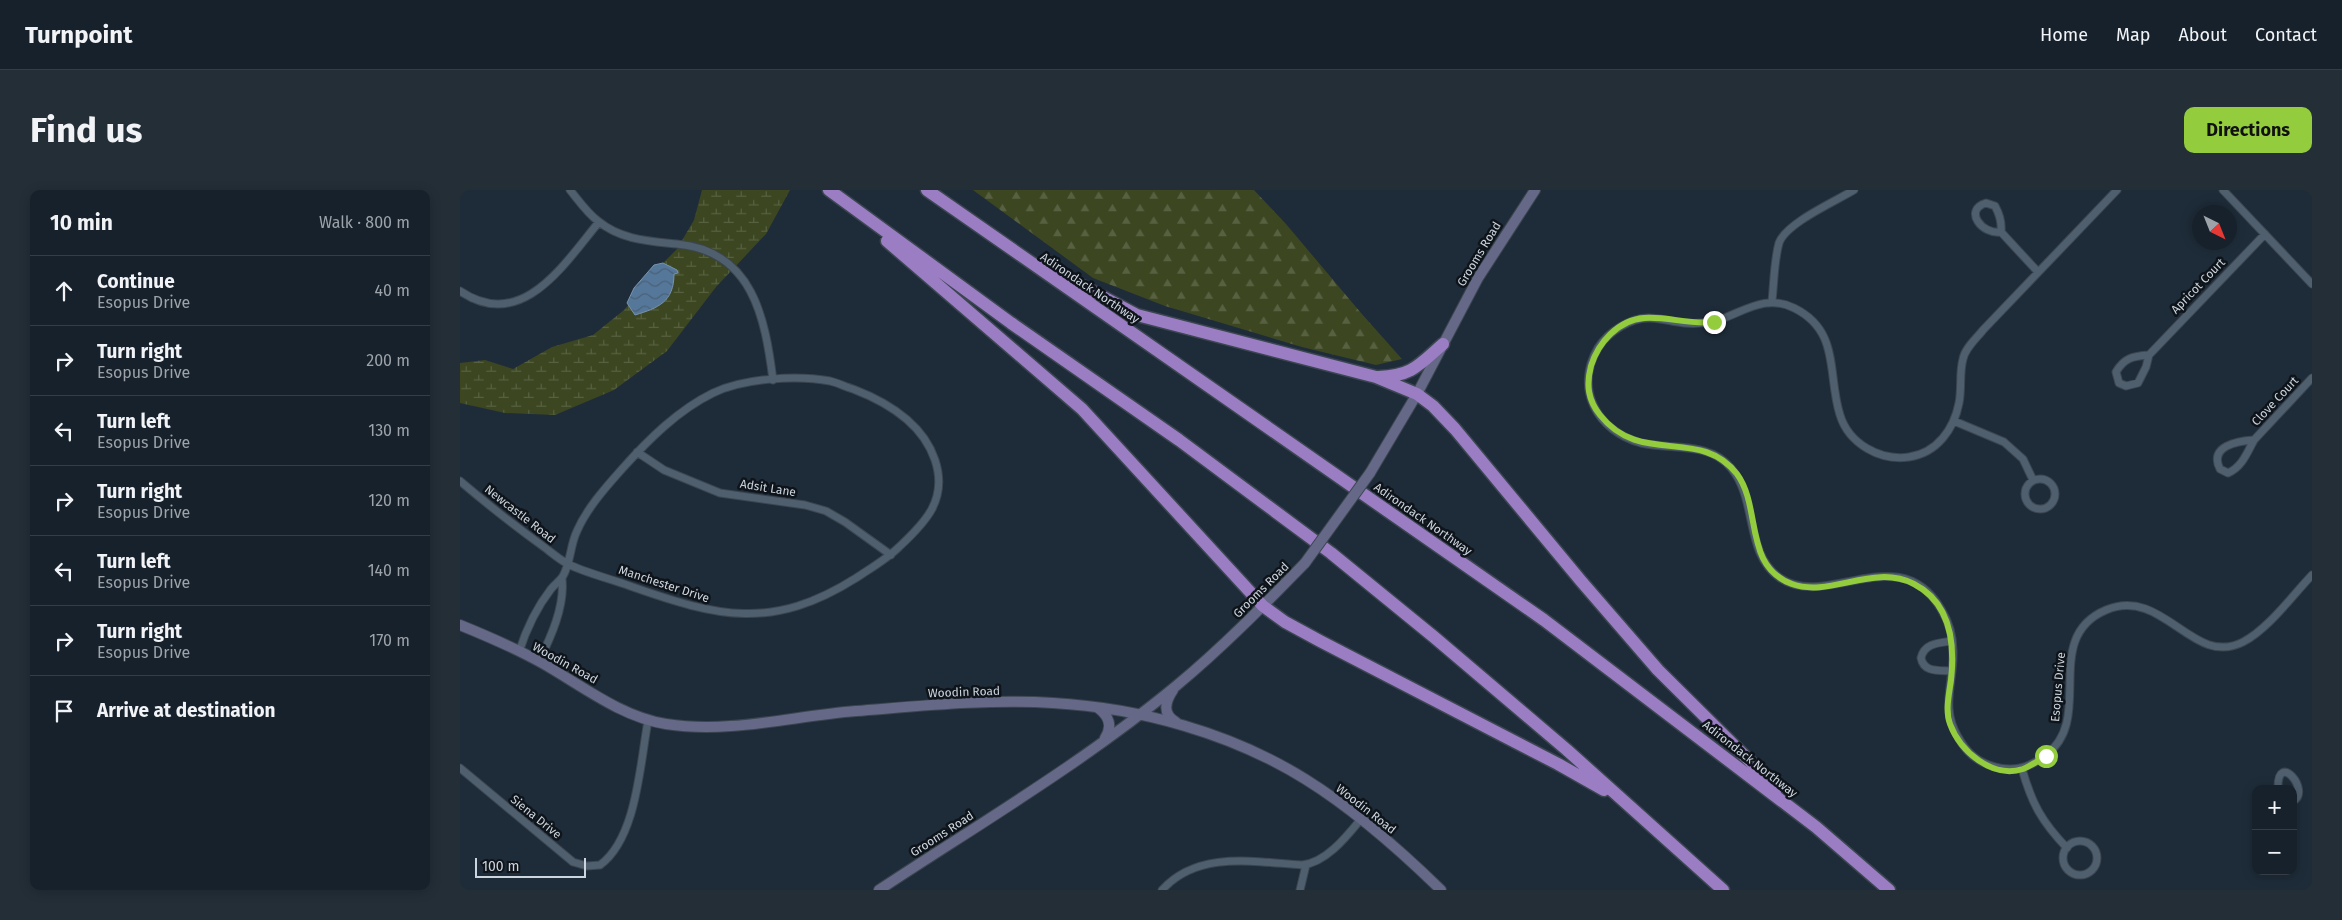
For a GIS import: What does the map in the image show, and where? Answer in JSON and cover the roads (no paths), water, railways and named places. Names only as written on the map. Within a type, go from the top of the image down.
[{"type":"highway","points":[[829,190],[1010,323],[1179,440],[1331,553],[1434,636],[1723,890]]},
{"type":"highway","name":"Adirondack Northway","points":[[927,190],[990,236],[1544,620],[1816,827],[1889,890]]},
{"type":"highway","points":[[843,201],[855,214],[1082,409],[1264,606],[1285,622],[1320,642],[1558,764],[1627,804]]},
{"type":"highway","points":[[990,236],[1137,315],[1376,377],[1417,394],[1433,406],[1455,429],[1581,581],[1658,670],[1816,827]]},
{"type":"highway","points":[[1376,377],[1405,375],[1443,344]]},
{"type":"street","points":[[570,190],[599,222],[629,238],[697,247],[717,257],[744,279],[762,314],[773,380]]},
{"type":"street","name":"Grooms Road","points":[[879,890],[1033,790],[1176,687],[1264,606],[1305,563],[1370,473],[1417,394],[1485,266],[1535,190]]},
{"type":"street","points":[[1772,301],[1776,264],[1782,238],[1808,216],[1854,190]]},
{"type":"street","points":[[2066,848],[2046,827],[2037,812],[2022,769],[1997,768],[1979,762],[1964,749],[1950,724],[1948,704],[1952,671],[1952,641],[1950,627],[1934,600],[1921,588],[1904,579],[1882,577],[1812,588],[1792,584],[1781,578],[1767,565],[1761,556],[1756,545],[1749,503],[1739,477],[1727,462],[1712,453],[1695,449],[1643,443],[1621,436],[1609,426],[1592,405],[1588,381],[1595,354],[1602,342],[1615,331],[1641,318],[1686,323],[1714,322],[1755,304],[1772,301],[1793,307],[1801,312],[1820,331],[1830,351],[1839,413],[1848,430],[1863,446],[1885,457],[1902,458],[1920,455],[1944,438],[1954,421],[1960,401],[1963,359],[1966,351],[2038,272],[2117,190]]},
{"type":"street","points":[[2223,190],[2312,284]]},
{"type":"street","points":[[2001,232],[2002,221],[1995,206],[1986,203],[1979,206],[1976,214],[1979,224],[1989,232],[2001,232],[2038,272]]},
{"type":"street","points":[[460,291],[480,302],[492,304],[505,304],[528,296],[552,278],[599,222]]},
{"type":"street","name":"Apricot Court","points":[[2149,355],[2135,356],[2122,362],[2116,372],[2119,383],[2126,386],[2138,382],[2146,367],[2149,355],[2265,234]]},
{"type":"street","name":"Clove Court","points":[[2254,440],[2231,443],[2225,446],[2220,451],[2217,460],[2220,469],[2228,472],[2235,470],[2240,465],[2254,440],[2312,378]]},
{"type":"street","name":"Manchester Drive","points":[[519,652],[524,635],[548,593],[562,579],[568,564],[568,556],[576,531],[610,482],[661,429],[714,392],[748,382],[773,380],[831,382],[866,394],[893,408],[918,430],[928,443],[936,462],[940,482],[938,495],[925,520],[891,555],[836,590],[807,604],[786,610],[761,614],[717,613],[677,603],[568,564]]},
{"type":"street","points":[[1954,421],[2004,442],[2022,459],[2033,480]]},
{"type":"street","name":"Adsit Lane","points":[[637,452],[664,470],[720,492],[805,505],[826,511],[845,522],[891,555]]},
{"type":"street","points":[[2046,479],[2055,488],[2056,497],[2048,507],[2035,508],[2026,499],[2025,490],[2033,480],[2046,479]]},
{"type":"street","name":"Newcastle Road","points":[[460,481],[503,516],[568,564]]},
{"type":"street","name":"Esopus Drive","points":[[2022,769],[2046,756],[2058,744],[2068,725],[2070,698],[2069,664],[2075,640],[2087,622],[2106,610],[2130,606],[2147,608],[2200,642],[2217,647],[2239,645],[2256,634],[2312,575]]},
{"type":"street","name":"Manchester Drive","points":[[539,661],[554,626],[563,590],[562,579]]},
{"type":"street","name":"Woodin Road","points":[[460,626],[539,661],[604,700],[648,721],[697,728],[728,727],[843,712],[964,703],[1051,703],[1139,714],[1178,724],[1225,740],[1281,765],[1335,799],[1361,819],[1441,890]]},
{"type":"street","points":[[1952,641],[1932,644],[1927,647],[1921,658],[1924,666],[1928,669],[1952,671]]},
{"type":"street","points":[[1176,687],[1169,696],[1166,707],[1168,716],[1178,724]]},
{"type":"street","points":[[1098,708],[1106,714],[1110,722],[1110,732],[1104,740]]},
{"type":"street","name":"Siena Drive","points":[[460,768],[573,862],[587,866],[600,865],[619,845],[628,822],[648,721]]},
{"type":"street","points":[[2278,785],[2279,780],[2285,774],[2294,772],[2302,776]]},
{"type":"street","points":[[2297,799],[2302,797],[2306,785]]},
{"type":"street","points":[[1162,890],[1188,870],[1212,862],[1306,865],[1324,855],[1348,835],[1361,819]]},
{"type":"street","points":[[2077,842],[2089,844],[2096,854],[2096,862],[2093,869],[2081,875],[2070,871],[2064,860],[2066,848],[2077,842]]},
{"type":"street","points":[[1300,890],[1306,865]]},
{"type":"water","points":[[663,263],[677,270],[678,273],[674,274],[673,284],[668,297],[651,310],[635,315],[627,303],[634,288],[654,265]]}]
